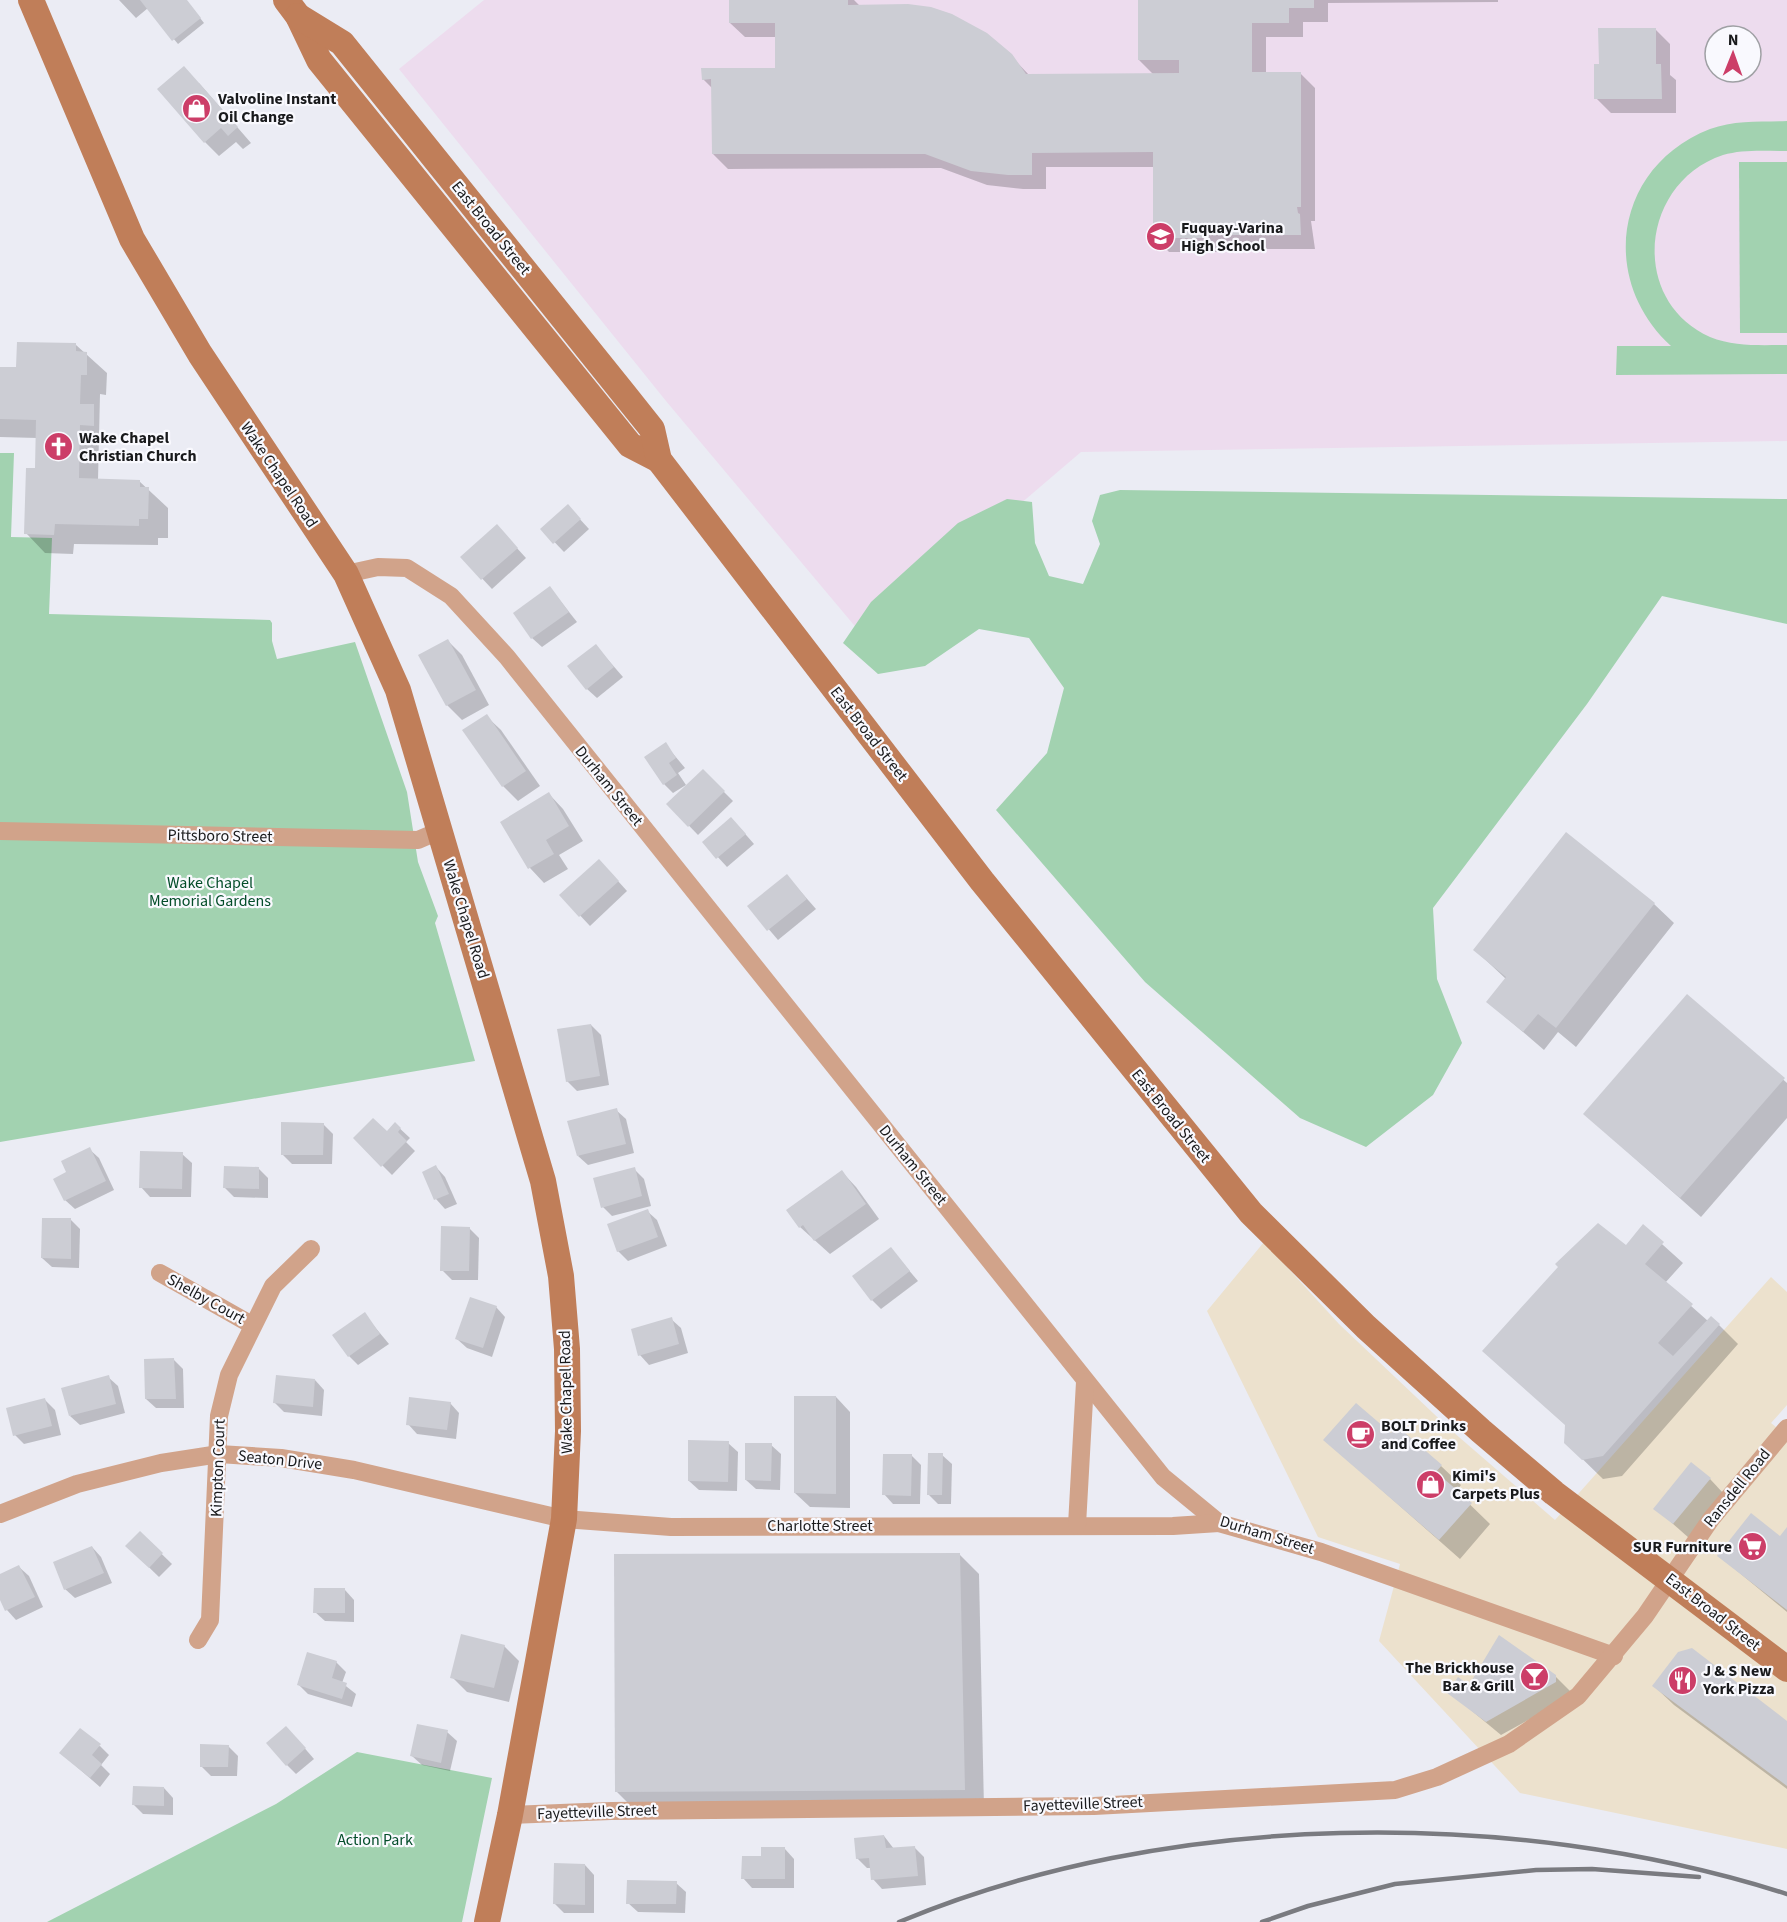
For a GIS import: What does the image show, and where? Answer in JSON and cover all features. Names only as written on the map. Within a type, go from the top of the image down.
[{"type":"main road","name":"Wake Chapel Road","points":[[31,0],[132,239],[200,354],[346,574],[398,690],[543,1181],[561,1276],[567,1361],[564,1519],[510,1815],[487,1922]]},
{"type":"main road","name":"East Broad Street","points":[[292,8],[319,60],[630,445],[659,460],[982,881],[1251,1214],[1366,1327],[1481,1431],[1558,1496],[1787,1670]]},
{"type":"street","name":"Durham Street","points":[[346,574],[378,567],[407,568],[451,596],[507,657],[1163,1477],[1219,1523],[1321,1552],[1614,1656]]},
{"type":"street","name":"Pittsboro Street","points":[[0,831],[418,840],[439,831]]},
{"type":"street","name":"Kimpton Court","points":[[198,1640],[210,1620],[219,1416],[229,1375],[273,1286],[311,1249]]},
{"type":"street","name":"Shelby Court","points":[[160,1273],[252,1325]]},
{"type":"street","points":[[1077,1525],[1085,1382]]},
{"type":"street","name":"Ransdell Road","points":[[1670,1579],[1711,1518],[1787,1428]]},
{"type":"street","name":"Seaton Drive","points":[[0,1514],[77,1484],[160,1463],[219,1454],[281,1458],[354,1470],[564,1519]]},
{"type":"street","name":"Charlotte Street","points":[[564,1519],[671,1527],[1173,1526],[1219,1523]]},
{"type":"street","name":"Fayetteville Street","points":[[510,1815],[611,1810],[1094,1806],[1395,1790],[1437,1777],[1509,1744],[1578,1696],[1614,1656],[1670,1579]]},
{"type":"shaded area","name":"Fuquay-Varina High School","points":[[484,0],[1787,0],[1787,441],[1081,452],[864,637],[666,401],[399,69]]},
{"type":"shaded area","points":[[1264,1242],[1339,1324],[1452,1431],[1555,1520],[1771,1277],[1787,1292],[1787,1405],[1771,1423],[1787,1436],[1787,1849],[1520,1793],[1379,1641],[1400,1564],[1318,1537],[1207,1311]]},
{"type":"green space","points":[[1787,121],[1787,151],[1731,153],[1696,169],[1675,190],[1661,215],[1655,242],[1656,270],[1666,297],[1684,320],[1710,337],[1719,340],[1748,345],[1787,345],[1787,374],[1616,375],[1617,346],[1671,346],[1648,319],[1633,289],[1626,258],[1628,226],[1637,196],[1654,169],[1678,146],[1710,129],[1738,123]]},
{"type":"green space","points":[[1739,162],[1787,162],[1787,333],[1740,333]]},
{"type":"green space","name":"Wake Chapel Memorial Gardens","points":[[0,453],[14,453],[11,537],[52,538],[49,614],[270,620],[277,659],[355,642],[407,792],[418,862],[438,916],[435,923],[475,1061],[0,1142]]},
{"type":"green space","points":[[1120,490],[1787,499],[1787,624],[1662,596],[1587,704],[1433,908],[1437,979],[1462,1043],[1433,1095],[1366,1147],[1300,1118],[1145,982],[996,810],[1047,753],[1064,688],[1029,638],[979,629],[925,666],[878,674],[843,643],[871,602],[958,523],[1007,499],[1032,502],[1035,543],[1049,576],[1083,584],[1100,544],[1092,521],[1100,495]]},
{"type":"green space","name":"Action Park","points":[[357,1752],[492,1778],[462,1922],[47,1922],[276,1804]]},
{"type":"building","points":[[140,0],[187,0],[201,18],[172,41]]},
{"type":"building","name":"Fuquay-Varina High School","points":[[729,0],[848,0],[848,5],[908,4],[931,7],[952,14],[987,33],[1012,54],[1026,74],[1179,73],[1179,60],[1138,60],[1138,0],[1314,0],[1314,8],[1289,8],[1289,23],[1252,23],[1252,72],[1301,72],[1301,207],[1297,207],[1300,214],[1301,235],[1218,235],[1218,232],[1209,232],[1209,238],[1153,238],[1153,152],[1032,153],[1032,175],[971,171],[925,154],[712,154],[711,79],[702,80],[701,68],[775,68],[775,23],[729,23]]},
{"type":"building","points":[[1598,28],[1656,28],[1656,64],[1661,64],[1662,99],[1594,99],[1594,64],[1599,64]]},
{"type":"building","name":"Valvoline Instant Oil Change","points":[[184,66],[238,127],[228,136],[221,128],[204,143],[157,89]]},
{"type":"building","name":"Wake Chapel Christian Church","points":[[17,342],[76,343],[76,351],[87,352],[87,375],[81,375],[80,404],[94,404],[94,426],[80,425],[79,478],[140,480],[140,487],[149,487],[148,519],[139,519],[139,526],[55,524],[54,535],[24,534],[26,468],[35,468],[36,420],[0,419],[0,367],[16,367]]},
{"type":"building","points":[[568,504],[581,519],[553,544],[540,529]]},
{"type":"building","points":[[497,524],[518,548],[481,580],[460,557]]},
{"type":"building","points":[[550,586],[569,612],[531,639],[513,613]]},
{"type":"building","points":[[448,639],[476,690],[446,706],[418,655]]},
{"type":"building","points":[[596,644],[614,667],[586,690],[567,666]]},
{"type":"building","points":[[487,714],[526,771],[502,787],[462,730]]},
{"type":"building","points":[[666,742],[676,758],[669,763],[677,775],[663,785],[644,757]]},
{"type":"building","points":[[703,769],[725,791],[688,827],[666,804]]},
{"type":"building","points":[[549,792],[569,826],[546,840],[554,854],[528,869],[500,822]]},
{"type":"building","points":[[731,817],[746,834],[716,859],[702,842]]},
{"type":"building","points":[[1566,832],[1655,903],[1556,1028],[1538,1014],[1523,1032],[1486,1002],[1506,977],[1473,950]]},
{"type":"building","points":[[599,859],[619,881],[579,917],[559,895]]},
{"type":"building","points":[[787,874],[807,899],[767,931],[747,906]]},
{"type":"building","points":[[1687,994],[1785,1078],[1680,1198],[1583,1114]]},
{"type":"building","points":[[591,1024],[600,1076],[566,1082],[557,1029]]},
{"type":"building","points":[[617,1108],[626,1144],[577,1156],[567,1121]]},
{"type":"building","points":[[373,1118],[387,1131],[395,1122],[401,1128],[398,1132],[407,1141],[381,1167],[353,1138]]},
{"type":"building","points":[[281,1122],[324,1123],[323,1155],[281,1155]]},
{"type":"building","points":[[90,1147],[106,1181],[64,1201],[53,1179],[66,1172],[61,1161]]},
{"type":"building","points":[[140,1151],[183,1152],[182,1189],[139,1188]]},
{"type":"building","points":[[436,1165],[449,1194],[434,1200],[422,1172]]},
{"type":"building","points":[[224,1166],[259,1167],[259,1189],[223,1188]]},
{"type":"building","points":[[635,1167],[642,1196],[601,1208],[593,1178]]},
{"type":"building","points":[[842,1170],[866,1204],[814,1241],[803,1225],[799,1228],[786,1210]]},
{"type":"building","points":[[648,1209],[658,1237],[617,1252],[607,1224]]},
{"type":"building","points":[[42,1218],[71,1218],[71,1259],[41,1258]]},
{"type":"building","points":[[1598,1223],[1626,1245],[1643,1224],[1664,1242],[1645,1264],[1693,1304],[1658,1343],[1673,1356],[1711,1316],[1720,1324],[1603,1456],[1582,1460],[1564,1443],[1565,1425],[1482,1351],[1558,1267],[1555,1264]]},
{"type":"building","points":[[441,1226],[470,1227],[469,1271],[440,1271]]},
{"type":"building","points":[[891,1247],[910,1271],[871,1301],[852,1276]]},
{"type":"building","points":[[470,1297],[497,1306],[483,1348],[455,1339]]},
{"type":"building","points":[[365,1312],[380,1334],[348,1357],[332,1335]]},
{"type":"building","points":[[672,1317],[679,1344],[638,1356],[631,1329]]},
{"type":"building","points":[[174,1358],[176,1399],[145,1399],[144,1359]]},
{"type":"building","points":[[109,1375],[116,1404],[69,1416],[61,1388]]},
{"type":"building","points":[[276,1375],[315,1379],[313,1407],[273,1403]]},
{"type":"building","points":[[794,1396],[836,1396],[836,1494],[794,1493]]},
{"type":"building","points":[[409,1397],[451,1402],[447,1430],[406,1425]]},
{"type":"building","points":[[45,1398],[52,1426],[13,1436],[6,1408]]},
{"type":"building","points":[[1356,1403],[1391,1433],[1397,1426],[1442,1465],[1436,1472],[1472,1503],[1439,1540],[1323,1440]]},
{"type":"building","points":[[688,1440],[729,1441],[728,1482],[688,1481]]},
{"type":"building","points":[[745,1443],[772,1443],[771,1481],[745,1480]]},
{"type":"building","points":[[928,1453],[943,1453],[942,1495],[927,1495]]},
{"type":"building","points":[[883,1454],[912,1454],[911,1496],[882,1495]]},
{"type":"building","points":[[1691,1462],[1711,1478],[1673,1524],[1653,1509]]},
{"type":"building","points":[[1751,1513],[1780,1536],[1787,1527],[1787,1610],[1717,1556]]},
{"type":"building","points":[[140,1531],[163,1553],[149,1568],[125,1546]]},
{"type":"building","points":[[92,1546],[104,1573],[64,1590],[53,1562]]},
{"type":"building","points":[[960,1553],[965,1790],[615,1792],[614,1554]]},
{"type":"building","points":[[19,1565],[35,1597],[5,1611],[0,1600],[0,1574]]},
{"type":"building","points":[[314,1588],[345,1588],[345,1613],[313,1613]]},
{"type":"building","points":[[461,1634],[505,1645],[494,1688],[450,1678]]},
{"type":"building","points":[[1499,1635],[1556,1675],[1556,1682],[1486,1722],[1447,1693],[1458,1677],[1469,1685]]},
{"type":"building","points":[[1692,1648],[1787,1721],[1787,1786],[1652,1686],[1678,1652]]},
{"type":"building","points":[[307,1652],[337,1661],[332,1678],[347,1683],[342,1699],[297,1685]]},
{"type":"building","points":[[417,1724],[448,1730],[441,1763],[410,1756]]},
{"type":"building","points":[[286,1726],[306,1748],[286,1766],[266,1743]]},
{"type":"building","points":[[80,1728],[101,1744],[92,1755],[102,1764],[90,1778],[59,1753]]},
{"type":"building","points":[[200,1744],[229,1745],[228,1767],[200,1767]]},
{"type":"building","points":[[133,1786],[164,1787],[164,1806],[132,1805]]},
{"type":"building","points":[[884,1835],[886,1848],[915,1846],[918,1876],[871,1880],[869,1858],[856,1859],[854,1838]]},
{"type":"building","points":[[761,1847],[785,1847],[785,1879],[741,1879],[742,1856],[761,1856]]},
{"type":"building","points":[[554,1863],[585,1864],[585,1905],[553,1904]]},
{"type":"building","points":[[627,1880],[677,1881],[676,1904],[626,1904]]},
{"type":"railway","points":[[899,1922],[1003,1885],[1112,1858],[1225,1841],[1340,1833],[1455,1835],[1570,1846],[1681,1865],[1787,1894]]},
{"type":"railway","points":[[1262,1922],[1308,1906],[1395,1884],[1536,1870],[1592,1869],[1699,1877]]},
{"type":"place","name":"Valvoline Instant Oil Change","points":[[197,108]]},
{"type":"place","name":"Fuquay-Varina High School","points":[[1160,237]]},
{"type":"place","name":"Wake Chapel Christian Church","points":[[58,447]]},
{"type":"place","name":"BOLT Drinks and Coffee","points":[[1360,1435]]},
{"type":"place","name":"Kimi's Carpets Plus","points":[[1431,1485]]},
{"type":"place","name":"SUR Furniture","points":[[1753,1547]]},
{"type":"place","name":"The Brickhouse Bar & Grill","points":[[1535,1677]]},
{"type":"place","name":"J & S New York Pizza","points":[[1682,1680]]}]
